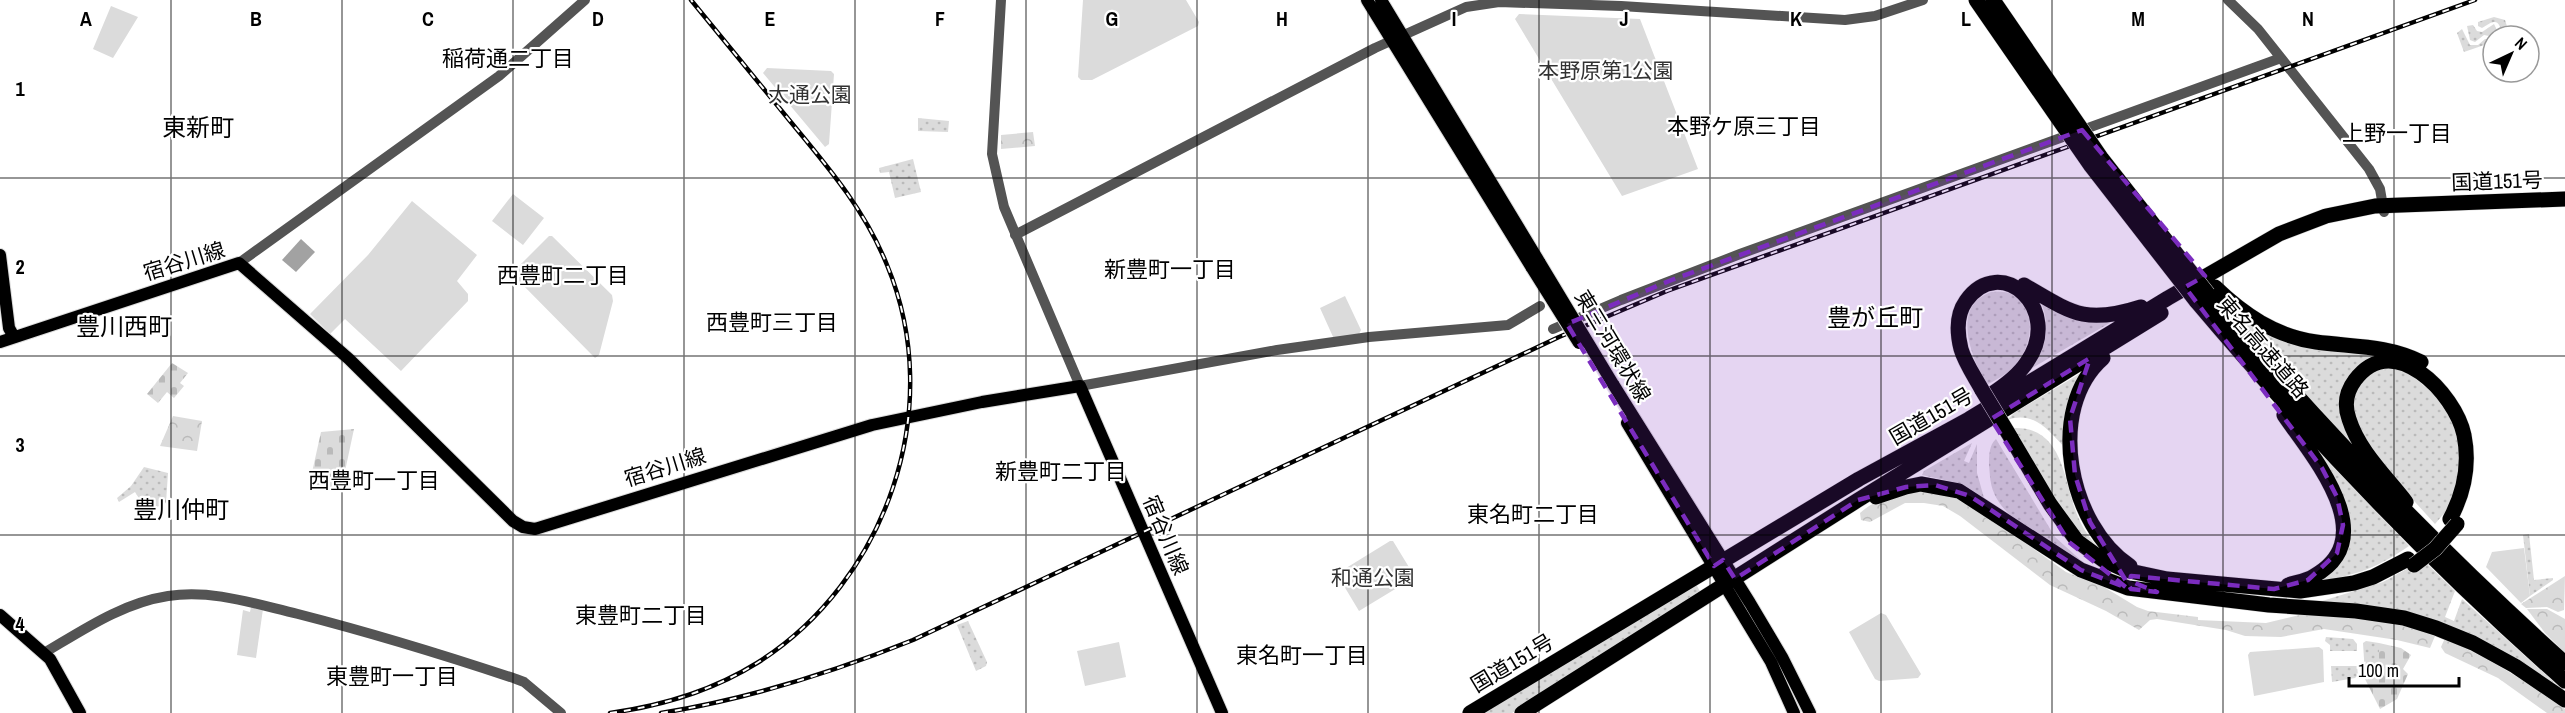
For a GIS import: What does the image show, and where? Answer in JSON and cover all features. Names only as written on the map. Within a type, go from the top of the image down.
[{"type":"highway","name":"東名高速道路","points":[[1976,0],[2091,166],[2346,452],[2474,580],[2565,663]]},
{"type":"highway","points":[[1993,0],[2102,159],[2206,294],[2277,331],[2317,342],[2395,351],[2423,364],[2441,378],[2455,395],[2467,417],[2475,446],[2473,488],[2454,521],[2393,577],[2353,592],[2281,606]]},
{"type":"highway","name":"国道151号","points":[[1470,713],[1718,563],[1969,419],[2168,298],[2279,234],[2325,216],[2383,209],[2409,210],[2430,205],[2565,200]]},
{"type":"highway","name":"国道151号","points":[[1522,713],[1858,500],[2268,248],[2325,224],[2383,209]]},
{"type":"highway","points":[[2157,592],[2103,568],[2069,542],[1954,352],[1950,332],[1955,305],[1972,285],[1990,278],[2011,279],[2070,311],[2102,316],[2126,312],[2168,298]]},
{"type":"highway","points":[[1877,470],[1992,394],[2027,363],[2038,337],[2037,312],[2027,295],[2004,284],[1985,286],[1975,292],[1963,306],[1959,318],[1962,353],[1979,392]]},
{"type":"highway","name":"東名高速道路","points":[[2206,294],[2235,347],[2301,422],[2399,525],[2565,681]]},
{"type":"highway","points":[[2129,334],[2126,341],[2095,365],[2079,388],[2070,418],[2072,454],[2081,502],[2097,533],[2124,562],[2151,576]]},
{"type":"highway","points":[[2235,347],[2332,484],[2343,525],[2337,553],[2325,569],[2308,580],[2274,589]]},
{"type":"highway","points":[[2454,521],[2466,470],[2464,435],[2457,413],[2442,391],[2416,370],[2391,363],[2371,367],[2357,377],[2348,394],[2346,407],[2352,428],[2367,453],[2412,508],[2457,555],[2474,580]]},
{"type":"highway","points":[[2008,440],[2077,540],[2103,560],[2125,570],[2151,576],[2300,591],[2354,583],[2411,562]]},
{"type":"highway","points":[[1858,500],[1865,501],[1921,484],[1959,491],[2081,570],[2128,588],[2404,618],[2473,643],[2515,666],[2565,700]]},
{"type":"main road","name":"東三河環状線","points":[[1367,0],[1398,39],[1718,563],[1782,657],[1810,713]]},
{"type":"main road","name":"東三河環状線","points":[[1381,0],[1398,39]]},
{"type":"main road","points":[[0,255],[9,328],[14,337]]},
{"type":"main road","name":"宿谷川線","points":[[0,342],[239,263],[349,359],[513,521],[523,527],[535,529],[872,425],[976,403],[1080,386],[1222,713]]},
{"type":"main road","name":"東三河環状線","points":[[1730,581],[1794,713]]},
{"type":"main road","points":[[0,615],[44,653],[80,713]]},
{"type":"street","points":[[239,263],[499,76],[585,0]]},
{"type":"street","points":[[1001,0],[993,163],[1004,207],[1080,386],[1277,350],[1369,337],[1508,325],[1540,306]]},
{"type":"street","points":[[1016,235],[1375,48],[1456,11],[1482,4],[1499,2],[1643,4],[1845,21],[1875,16],[1923,0]]},
{"type":"street","points":[[2228,0],[2258,29],[2369,169],[2380,189],[2383,209]]},
{"type":"street","points":[[1553,329],[1740,254],[2281,58]]},
{"type":"street","points":[[44,653],[116,611],[137,603],[190,593],[224,596],[422,647],[516,679],[524,682],[561,713]]},
{"type":"highlighted area","points":[[2082,130],[2205,276],[2185,287],[2322,468],[2337,497],[2343,525],[2337,553],[2308,580],[2274,589],[2131,576],[2130,581],[2157,592],[2131,589],[2090,522],[2075,475],[2070,418],[2090,358],[1991,419],[2069,542],[2127,588],[2081,570],[1970,496],[1935,485],[1906,487],[1858,500],[1735,579],[1723,560],[1714,566],[1567,324],[1669,281]]},
{"type":"green space","points":[[1083,0],[1186,0],[1199,22],[1198,26],[1092,80],[1081,80],[1078,77]]},
{"type":"green space","points":[[111,6],[138,17],[113,58],[93,49]]},
{"type":"green space","name":"本野原第1公園","points":[[1519,14],[1640,19],[1698,169],[1622,196],[1515,19]]},
{"type":"green space","points":[[2494,17],[2505,20],[2506,24],[2494,22],[2481,24],[2481,28],[2478,26],[2478,22]]},
{"type":"green space","points":[[2473,25],[2477,31],[2481,32],[2481,37],[2475,42],[2470,40],[2467,26]]},
{"type":"green space","points":[[2462,29],[2470,45],[2478,45],[2481,42],[2481,46],[2464,52],[2457,33]]},
{"type":"green space","name":"太通公園","points":[[767,68],[831,71],[834,74],[829,144],[825,147],[763,73]]},
{"type":"green space","points":[[918,118],[949,121],[948,132],[918,131]]},
{"type":"green space","points":[[1033,132],[1035,146],[1001,149],[1001,135]]},
{"type":"green space","points":[[913,159],[921,192],[895,198],[889,172],[880,173],[879,168]]},
{"type":"green space","points":[[513,194],[544,218],[523,245],[492,221]]},
{"type":"green space","points":[[412,201],[477,255],[457,281],[468,294],[468,301],[401,371],[345,319],[330,334],[310,314],[368,255]]},
{"type":"green space","points":[[549,236],[552,236],[612,295],[613,301],[599,355],[595,358],[514,276],[513,272]]},
{"type":"green space","points":[[1991,292],[2005,292],[2016,296],[2028,313],[2030,324],[2026,348],[2020,359],[2005,374],[1986,385],[1971,348],[1968,321],[1971,309],[1978,299]]},
{"type":"green space","points":[[1345,296],[1361,330],[1358,336],[1334,339],[1320,308]]},
{"type":"green space","points":[[2041,303],[2113,321],[2032,368],[2045,331],[2045,314]]},
{"type":"green space","points":[[2225,303],[2238,315],[2391,358],[2344,389],[2367,460],[2309,400]]},
{"type":"green space","points":[[172,363],[188,373],[180,383],[184,386],[174,398],[167,392],[158,403],[147,394]]},
{"type":"green space","points":[[2403,368],[2449,407],[2463,455],[2452,504],[2435,524],[2386,470],[2355,423],[2353,392],[2375,370]]},
{"type":"green space","points":[[2081,373],[2067,404],[2063,427],[2065,448],[2047,429],[2033,420],[2017,418],[2007,420],[2014,413]]},
{"type":"green space","points":[[173,416],[202,421],[197,451],[160,446]]},
{"type":"green space","points":[[2013,428],[2030,430],[2043,437],[2053,447],[2060,460],[2079,519],[2100,550],[2074,532]]},
{"type":"green space","points":[[354,429],[341,490],[309,486],[321,432]]},
{"type":"green space","points":[[1996,439],[2055,537],[2085,564],[2021,525],[2000,504],[1992,486],[1989,465],[1989,454]]},
{"type":"green space","points":[[1972,443],[1964,461],[1969,463],[1977,444],[1977,473],[1984,498],[1962,484],[1922,475],[1924,471]]},
{"type":"green space","points":[[2319,452],[2409,546],[2360,572],[2305,582],[2327,570],[2348,520],[2340,489]]},
{"type":"green space","points":[[144,467],[168,473],[166,503],[147,511],[135,492],[119,502],[117,498],[131,486]]},
{"type":"green space","points":[[1914,488],[1964,499],[2066,572],[2104,587],[2148,611],[2198,617],[2198,620],[2266,623],[2312,612],[2397,623],[2435,636],[2430,648],[2397,640],[2324,629],[2281,637],[2245,636],[2226,630],[2157,619],[2150,620],[2139,630],[2106,611],[2050,585],[1960,516],[1943,506],[1905,503],[1870,522],[1861,520],[1860,513],[1872,504]]},
{"type":"green space","points":[[2529,534],[2534,580],[2553,578],[2530,596],[2523,535]]},
{"type":"green space","name":"和通公園","points":[[1393,541],[1415,577],[1359,611],[1338,573]]},
{"type":"green space","points":[[2524,548],[2530,596],[2521,603],[2486,567],[2492,552]]},
{"type":"green space","points":[[2423,560],[2455,591],[2445,617],[2454,621],[2462,599],[2565,692],[2487,646],[2319,602],[2383,582]]},
{"type":"green space","points":[[2565,576],[2564,610],[2558,612],[2547,607],[2526,608],[2521,604]]},
{"type":"green space","points":[[1696,584],[1702,595],[1512,713],[1478,713]]},
{"type":"green space","points":[[251,607],[263,609],[256,658],[237,655],[243,610],[250,612]]},
{"type":"green space","points":[[2527,609],[2547,609],[2565,619],[2565,653],[2545,633]]},
{"type":"green space","points":[[1881,613],[1886,615],[1921,674],[1918,678],[1879,681],[1875,679],[1849,632]]},
{"type":"green space","points":[[968,621],[987,662],[986,666],[976,671],[957,625]]},
{"type":"green space","points":[[2326,637],[2353,639],[2357,644],[2357,651],[2330,651],[2330,645],[2325,641]]},
{"type":"green space","points":[[2445,638],[2521,680],[2565,709],[2565,713],[2547,713],[2498,678],[2445,653],[2441,647]]},
{"type":"green space","points":[[2366,641],[2379,643],[2379,659],[2364,659],[2363,643]]},
{"type":"green space","points":[[1119,642],[1126,677],[1085,686],[1077,651]]},
{"type":"green space","points":[[2379,643],[2401,648],[2411,655],[2403,669],[2408,674],[2397,699],[2380,709],[2365,679],[2364,659],[2379,659]]},
{"type":"green space","points":[[2319,647],[2323,650],[2324,682],[2254,696],[2248,655],[2250,652]]},
{"type":"green space","points":[[2331,666],[2357,666],[2358,675],[2355,678],[2332,682]]},
{"type":"shaded area","points":[[301,239],[315,252],[296,272],[282,260]]},
{"type":"railway","points":[[610,713],[686,696],[722,682],[757,663],[802,629],[840,587],[871,539],[893,488],[906,433],[910,377],[904,320],[887,265],[878,245],[857,207],[832,172],[691,0]]},
{"type":"railway","points":[[661,713],[789,684],[913,640],[1559,337],[1667,291],[2475,0]]},
{"type":"district","name":"稲荷通二丁目","points":[[508,58]]},
{"type":"district","name":"本野ケ原三丁目","points":[[1744,126]]},
{"type":"district","name":"東新町","points":[[198,127]]},
{"type":"district","name":"上野一丁目","points":[[2397,133]]},
{"type":"district","name":"新豊町一丁目","points":[[1170,269]]},
{"type":"district","name":"西豊町二丁目","points":[[563,275]]},
{"type":"district","name":"豊が丘町","points":[[1875,317]]},
{"type":"district","name":"西豊町三丁目","points":[[772,322]]},
{"type":"district","name":"豊川西町","points":[[124,326]]},
{"type":"district","name":"新豊町二丁目","points":[[1061,471]]},
{"type":"district","name":"西豊町一丁目","points":[[374,480]]},
{"type":"district","name":"豊川仲町","points":[[181,509]]},
{"type":"district","name":"東名町二丁目","points":[[1533,514]]},
{"type":"district","name":"東豊町二丁目","points":[[641,615]]},
{"type":"district","name":"東名町一丁目","points":[[1302,655]]},
{"type":"district","name":"東豊町一丁目","points":[[392,676]]}]
